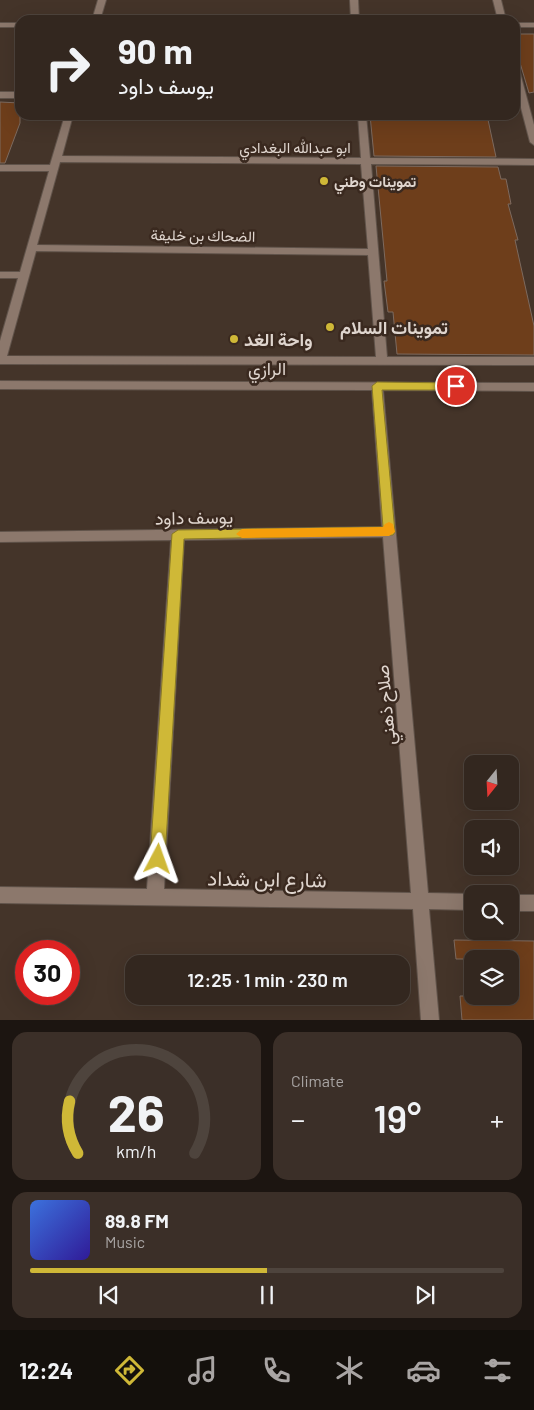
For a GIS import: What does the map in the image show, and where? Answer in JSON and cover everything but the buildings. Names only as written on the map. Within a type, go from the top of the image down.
[{"type":"street","points":[[98,15],[102,0]]},
{"type":"street","points":[[354,0],[355,15]]},
{"type":"street","points":[[497,0],[501,15]]},
{"type":"street","points":[[0,25],[15,25]]},
{"type":"street","points":[[520,25],[534,25]]},
{"type":"street","points":[[520,88],[534,142]]},
{"type":"street","points":[[0,94],[15,94]]},
{"type":"street","points":[[0,360],[68,120]]},
{"type":"street","points":[[362,120],[382,361]]},
{"type":"street","name":"ابو عبدالله البغدادي","points":[[0,168],[56,164],[366,161],[534,162]]},
{"type":"street","name":"الضحاك بن خليفة","points":[[32,248],[373,252]]},
{"type":"street","points":[[0,275],[24,275]]},
{"type":"street","name":"الرازي","points":[[0,360],[534,361]]},
{"type":"street","name":"الرازي","points":[[0,385],[534,387]]},
{"type":"street","name":"صلاح ذهني","points":[[377,386],[430,1020]]},
{"type":"street","name":"يوسف داود","points":[[0,537],[389,532]]},
{"type":"street","points":[[155,898],[178,534]]},
{"type":"street","name":"شارع ابن شداد","points":[[0,896],[464,902]]},
{"type":"street","points":[[519,903],[534,903]]},
{"type":"slow traffic","points":[[242,534],[389,532],[389,527]]},
{"type":"place","name":"تموينات وطني","points":[[324,181]]},
{"type":"place","name":"تموينات السلام","points":[[330,327]]},
{"type":"place","name":"واحة الغد","points":[[234,339]]},
{"type":"route","points":[[158,859],[178,534],[389,532],[377,386],[456,386]]}]
